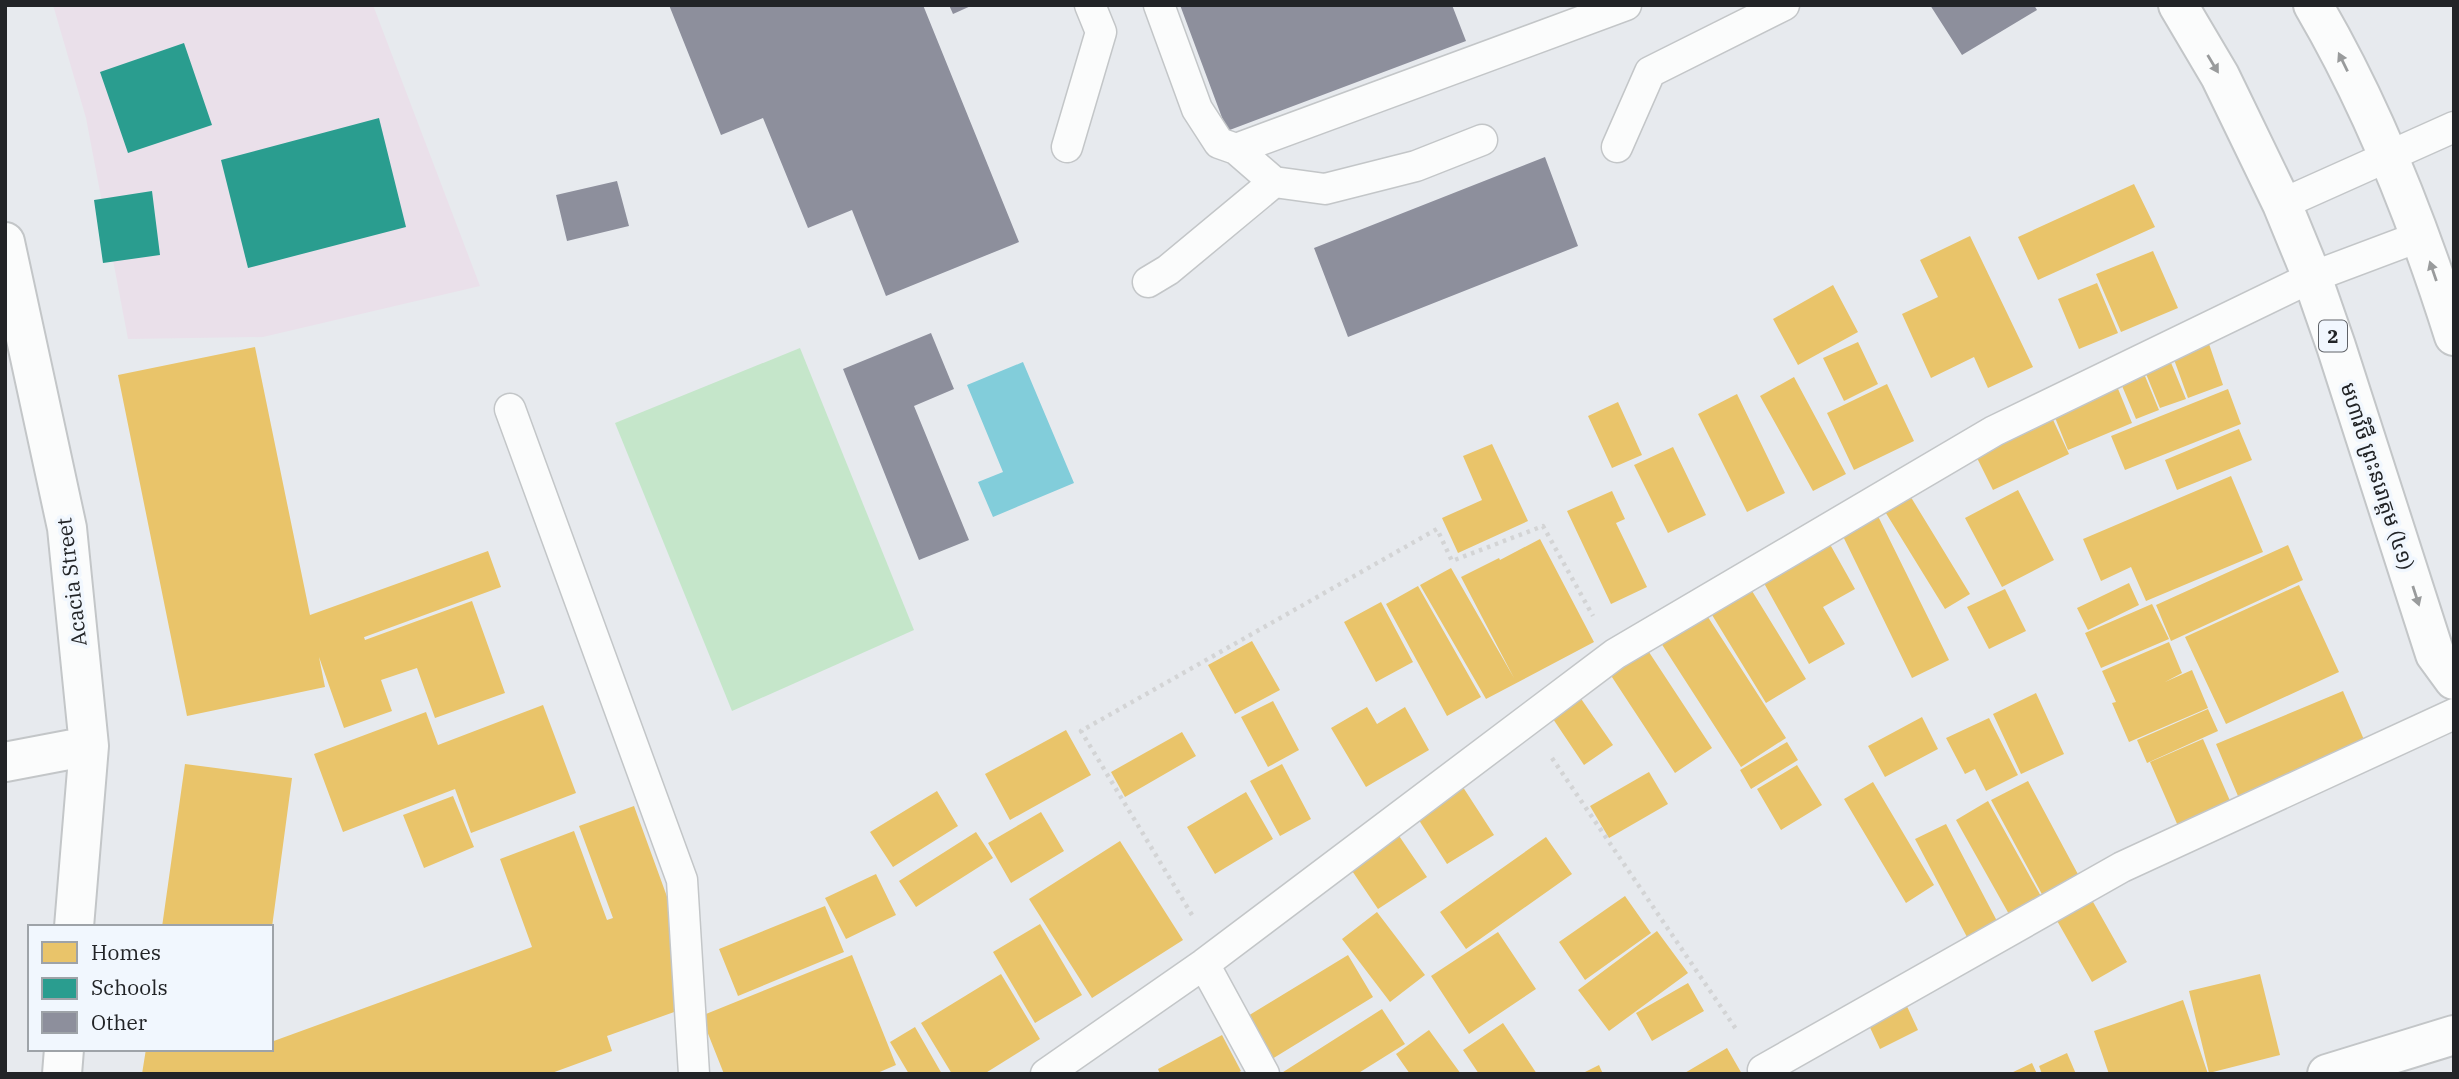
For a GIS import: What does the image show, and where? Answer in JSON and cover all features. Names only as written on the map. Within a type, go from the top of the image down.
[{"type":"main road","name":"មហាវិថី ព្រះនរោត្តម (៤១)","points":[[2178,5],[2220,76],[2282,204],[2312,277],[2435,654],[2454,680]]},
{"type":"main road","points":[[2313,5],[2389,156],[2421,236],[2454,336]]},
{"type":"main road","name":"Acacia Street","points":[[5,242],[10,285],[67,528],[89,746],[74,925]]},
{"type":"main road","points":[[5,762],[89,746]]},
{"type":"main road","points":[[2328,1074],[2454,1035]]},
{"type":"main road","points":[[62,1074],[64,1051]]},
{"type":"lane","points":[[1067,147],[1101,32],[1090,5]]},
{"type":"lane","points":[[1159,5],[1197,109],[1219,144],[1236,149],[1274,182],[1325,189],[1416,166],[1482,141]]},
{"type":"lane","points":[[1236,149],[1626,5]]},
{"type":"lane","points":[[1617,147],[1650,72],[1784,5]]},
{"type":"lane","points":[[2282,204],[2454,127]]},
{"type":"lane","points":[[1148,282],[1168,270],[1274,182]]},
{"type":"lane","points":[[1046,1074],[1210,960],[1615,654],[1994,431],[2312,277],[2421,236]]},
{"type":"lane","points":[[510,409],[682,880],[694,1074]]},
{"type":"lane","points":[[1763,1070],[2122,867],[2454,714]]},
{"type":"lane","points":[[1210,960],[1264,1074]]},
{"type":"path","points":[[1210,960],[1081,731],[1437,530],[1452,561],[1544,526],[1615,654]]},
{"type":"path","points":[[1526,720],[1763,1070]]},
{"type":"shaded area","points":[[53,5],[373,5],[480,286],[263,337],[128,339],[86,118]]},
{"type":"green space","points":[[800,348],[914,630],[732,711],[615,423]]},
{"type":"water","points":[[1023,362],[1074,483],[993,517],[978,482],[1003,472],[967,385]]},
{"type":"building: Homes","points":[[2134,184],[2155,227],[2038,280],[2018,237]]},
{"type":"building: Homes","points":[[1970,236],[2033,367],[1988,388],[1974,357],[1931,378],[1902,314],[1938,297],[1920,260]]},
{"type":"building: Homes","points":[[2153,251],[2178,308],[2121,332],[2096,274]]},
{"type":"building: Homes","points":[[2097,283],[2118,333],[2079,349],[2058,299]]},
{"type":"building: Homes","points":[[1833,285],[1858,332],[1798,365],[1773,319]]},
{"type":"building: Homes","points":[[2208,341],[2223,385],[2188,398],[2172,354]]},
{"type":"building: Homes","points":[[1858,342],[1878,384],[1844,401],[1823,358]]},
{"type":"building: Homes","points":[[255,347],[310,615],[488,551],[501,587],[364,637],[365,640],[472,601],[505,693],[435,718],[417,668],[381,680],[392,711],[344,728],[319,657],[325,687],[187,716],[118,375]]},
{"type":"building: Homes","points":[[2167,353],[2186,399],[2160,408],[2142,364]]},
{"type":"building: Homes","points":[[2140,364],[2159,410],[2136,419],[2117,374]]},
{"type":"building: Homes","points":[[1794,377],[1846,474],[1813,491],[1760,396]]},
{"type":"building: Homes","points":[[2114,379],[2132,423],[2068,450],[2050,405]]},
{"type":"building: Homes","points":[[1887,384],[1914,441],[1854,470],[1827,413]]},
{"type":"building: Homes","points":[[2228,389],[2241,424],[2125,470],[2111,436]]},
{"type":"building: Homes","points":[[1737,394],[1785,493],[1747,512],[1698,414]]},
{"type":"building: Homes","points":[[1618,402],[1642,455],[1612,468],[1588,416]]},
{"type":"building: Homes","points":[[2048,409],[2069,454],[1993,490],[1971,446]]},
{"type":"building: Homes","points":[[2239,429],[2252,460],[2177,490],[2165,460]]},
{"type":"building: Homes","points":[[1492,444],[1528,521],[1458,553],[1442,518],[1482,500],[1463,456]]},
{"type":"building: Homes","points":[[1673,447],[1706,515],[1668,533],[1634,465]]},
{"type":"building: Homes","points":[[2231,476],[2263,552],[2146,601],[2131,567],[2101,581],[2083,539]]},
{"type":"building: Homes","points":[[2018,490],[2054,560],[2002,587],[1965,518]]},
{"type":"building: Homes","points":[[1612,491],[1625,519],[1616,523],[1647,587],[1611,604],[1567,511]]},
{"type":"building: Homes","points":[[1909,494],[1970,594],[1945,609],[1884,510]]},
{"type":"building: Homes","points":[[1874,508],[1949,660],[1912,678],[1838,526]]},
{"type":"building: Homes","points":[[1540,539],[1594,642],[1486,699],[1420,585],[1451,568],[1514,678],[1461,577]]},
{"type":"building: Homes","points":[[1827,539],[1855,589],[1823,607],[1845,644],[1809,664],[1760,576]]},
{"type":"building: Homes","points":[[2288,545],[2303,580],[2171,641],[2156,605]]},
{"type":"building: Homes","points":[[2129,583],[2139,605],[2088,630],[2077,608]]},
{"type":"building: Homes","points":[[2299,585],[2339,672],[2226,724],[2185,637]]},
{"type":"building: Homes","points":[[1418,586],[1481,697],[1447,716],[1386,604]]},
{"type":"building: Homes","points":[[1749,586],[1806,679],[1766,703],[1709,610]]},
{"type":"building: Homes","points":[[2005,589],[2026,631],[1989,649],[1967,607]]},
{"type":"building: Homes","points":[[1381,602],[1413,662],[1376,682],[1344,622]]},
{"type":"building: Homes","points":[[2152,604],[2169,639],[2101,668],[2085,633]]},
{"type":"building: Homes","points":[[1706,614],[1786,738],[1741,767],[1661,643]]},
{"type":"building: Homes","points":[[1252,641],[1280,690],[1235,714],[1208,665]]},
{"type":"building: Homes","points":[[2169,642],[2182,673],[2165,682],[2192,670],[2208,708],[2129,742],[2102,671]]},
{"type":"building: Homes","points":[[1643,643],[1712,748],[1675,773],[1606,668]]},
{"type":"building: Homes","points":[[1575,690],[1613,745],[1584,765],[1547,710]]},
{"type":"building: Homes","points":[[2343,691],[2365,742],[2238,796],[2216,744]]},
{"type":"building: Homes","points":[[2036,693],[2064,754],[2021,774],[1993,714]]},
{"type":"building: Homes","points":[[1273,701],[1299,750],[1268,767],[1241,717]]},
{"type":"building: Homes","points":[[543,705],[576,793],[471,833],[455,789],[343,832],[314,754],[426,712],[438,745]]},
{"type":"building: Homes","points":[[1367,707],[1377,724],[1405,707],[1429,750],[1366,787],[1331,728]]},
{"type":"building: Homes","points":[[2208,709],[2218,731],[2147,763],[2137,740]]},
{"type":"building: Homes","points":[[1922,717],[1938,749],[1885,777],[1868,746]]},
{"type":"building: Homes","points":[[1989,718],[2018,775],[1986,791],[1975,769],[1965,774],[1946,738]]},
{"type":"building: Homes","points":[[1066,730],[1091,775],[1010,820],[985,774]]},
{"type":"building: Homes","points":[[1182,732],[1196,756],[1125,797],[1111,772]]},
{"type":"building: Homes","points":[[2203,739],[2231,803],[2178,826],[2150,762]]},
{"type":"building: Homes","points":[[1787,742],[1798,760],[1751,789],[1740,770]]},
{"type":"building: Homes","points":[[185,764],[292,778],[272,925],[162,925]]},
{"type":"building: Homes","points":[[1282,764],[1311,819],[1280,836],[1250,781]]},
{"type":"building: Homes","points":[[1797,765],[1822,805],[1781,830],[1757,789]]},
{"type":"building: Homes","points":[[1649,772],[1668,804],[1609,838],[1590,806]]},
{"type":"building: Homes","points":[[2028,781],[2080,878],[2044,898],[1991,800]]},
{"type":"building: Homes","points":[[1873,782],[1934,885],[1906,903],[1844,799]]},
{"type":"building: Homes","points":[[1461,784],[1494,835],[1447,864],[1415,814]]},
{"type":"building: Homes","points":[[937,791],[958,826],[893,867],[870,832]]},
{"type":"building: Homes","points":[[1246,792],[1273,839],[1215,874],[1187,827]]},
{"type":"building: Homes","points":[[453,796],[474,847],[424,868],[403,815]]},
{"type":"building: Homes","points":[[1988,801],[2042,898],[2010,916],[1956,820]]},
{"type":"building: Homes","points":[[634,806],[705,1001],[607,1036],[612,1051],[549,1074],[142,1074],[146,1051],[273,1051],[273,1041],[532,947],[500,859],[574,831],[607,920],[613,918],[579,826]]},
{"type":"building: Homes","points":[[1041,812],[1064,851],[1011,883],[988,843]]},
{"type":"building: Homes","points":[[1946,824],[1997,921],[1967,937],[1915,839]]},
{"type":"building: Homes","points":[[1393,827],[1427,877],[1378,909],[1344,859]]},
{"type":"building: Homes","points":[[976,832],[993,858],[916,907],[899,881]]},
{"type":"building: Homes","points":[[1546,837],[1572,874],[1466,949],[1440,912]]},
{"type":"building: Homes","points":[[1120,841],[1183,940],[1092,998],[1029,899]]},
{"type":"building: Homes","points":[[876,874],[896,915],[846,939],[825,898]]},
{"type":"building: Homes","points":[[1625,896],[1651,933],[1585,980],[1559,942]]},
{"type":"building: Homes","points":[[2092,900],[2127,962],[2092,982],[2056,919]]},
{"type":"building: Homes","points":[[825,906],[844,952],[738,996],[719,949]]},
{"type":"building: Homes","points":[[1377,912],[1425,975],[1390,1002],[1342,939]]},
{"type":"building: Homes","points":[[1040,924],[1082,995],[1035,1023],[993,952]]},
{"type":"building: Homes","points":[[1657,931],[1688,973],[1609,1031],[1578,990]]},
{"type":"building: Homes","points":[[1498,932],[1536,989],[1469,1034],[1431,976]]},
{"type":"building: Homes","points":[[852,955],[896,1065],[875,1074],[724,1074],[701,1016]]},
{"type":"building: Homes","points":[[1348,955],[1373,997],[1264,1064],[1238,1022]]},
{"type":"building: Homes","points":[[1001,974],[1040,1039],[984,1074],[952,1074],[921,1023]]},
{"type":"building: Homes","points":[[2260,974],[2280,1055],[2209,1073],[2189,991]]},
{"type":"building: Homes","points":[[1688,983],[1704,1011],[1652,1041],[1636,1013]]},
{"type":"building: Homes","points":[[1904,1000],[1918,1030],[1880,1049],[1866,1019]]},
{"type":"building: Homes","points":[[2183,1000],[2208,1074],[2109,1074],[2094,1031]]},
{"type":"building: Homes","points":[[1382,1009],[1405,1044],[1357,1074],[1280,1074]]},
{"type":"building: Homes","points":[[1503,1023],[1537,1074],[1479,1074],[1463,1050]]},
{"type":"building: Homes","points":[[915,1027],[942,1074],[909,1074],[890,1042]]},
{"type":"building: Homes","points":[[1429,1030],[1461,1074],[1410,1074],[1396,1054]]},
{"type":"building: Homes","points":[[1222,1035],[1241,1071],[1236,1074],[1160,1074],[1158,1069]]},
{"type":"building: Homes","points":[[1727,1048],[1742,1074],[1683,1074]]},
{"type":"building: Homes","points":[[2067,1053],[2076,1074],[2042,1074],[2039,1066]]},
{"type":"building: Homes","points":[[2032,1063],[2037,1074],[2009,1074]]},
{"type":"building: Homes","points":[[1599,1065],[1603,1074],[1581,1074]]},
{"type":"building: Schools","points":[[184,43],[212,125],[128,153],[100,72]]},
{"type":"building: Schools","points":[[379,118],[406,227],[248,268],[221,160]]},
{"type":"building: Schools","points":[[152,191],[160,255],[103,263],[94,200]]},
{"type":"building: Other","points":[[669,5],[923,5],[1019,242],[886,296],[852,210],[808,228],[763,118],[721,135]]},
{"type":"building: Other","points":[[949,5],[973,5],[953,14]]},
{"type":"building: Other","points":[[1180,5],[1452,5],[1466,41],[1227,131]]},
{"type":"building: Other","points":[[1930,5],[2034,5],[2037,10],[1962,55]]},
{"type":"building: Other","points":[[1545,157],[1578,246],[1348,337],[1314,248]]},
{"type":"building: Other","points":[[617,181],[629,226],[567,241],[556,195]]},
{"type":"building: Other","points":[[931,333],[954,389],[914,406],[969,540],[919,560],[843,369]]}]
